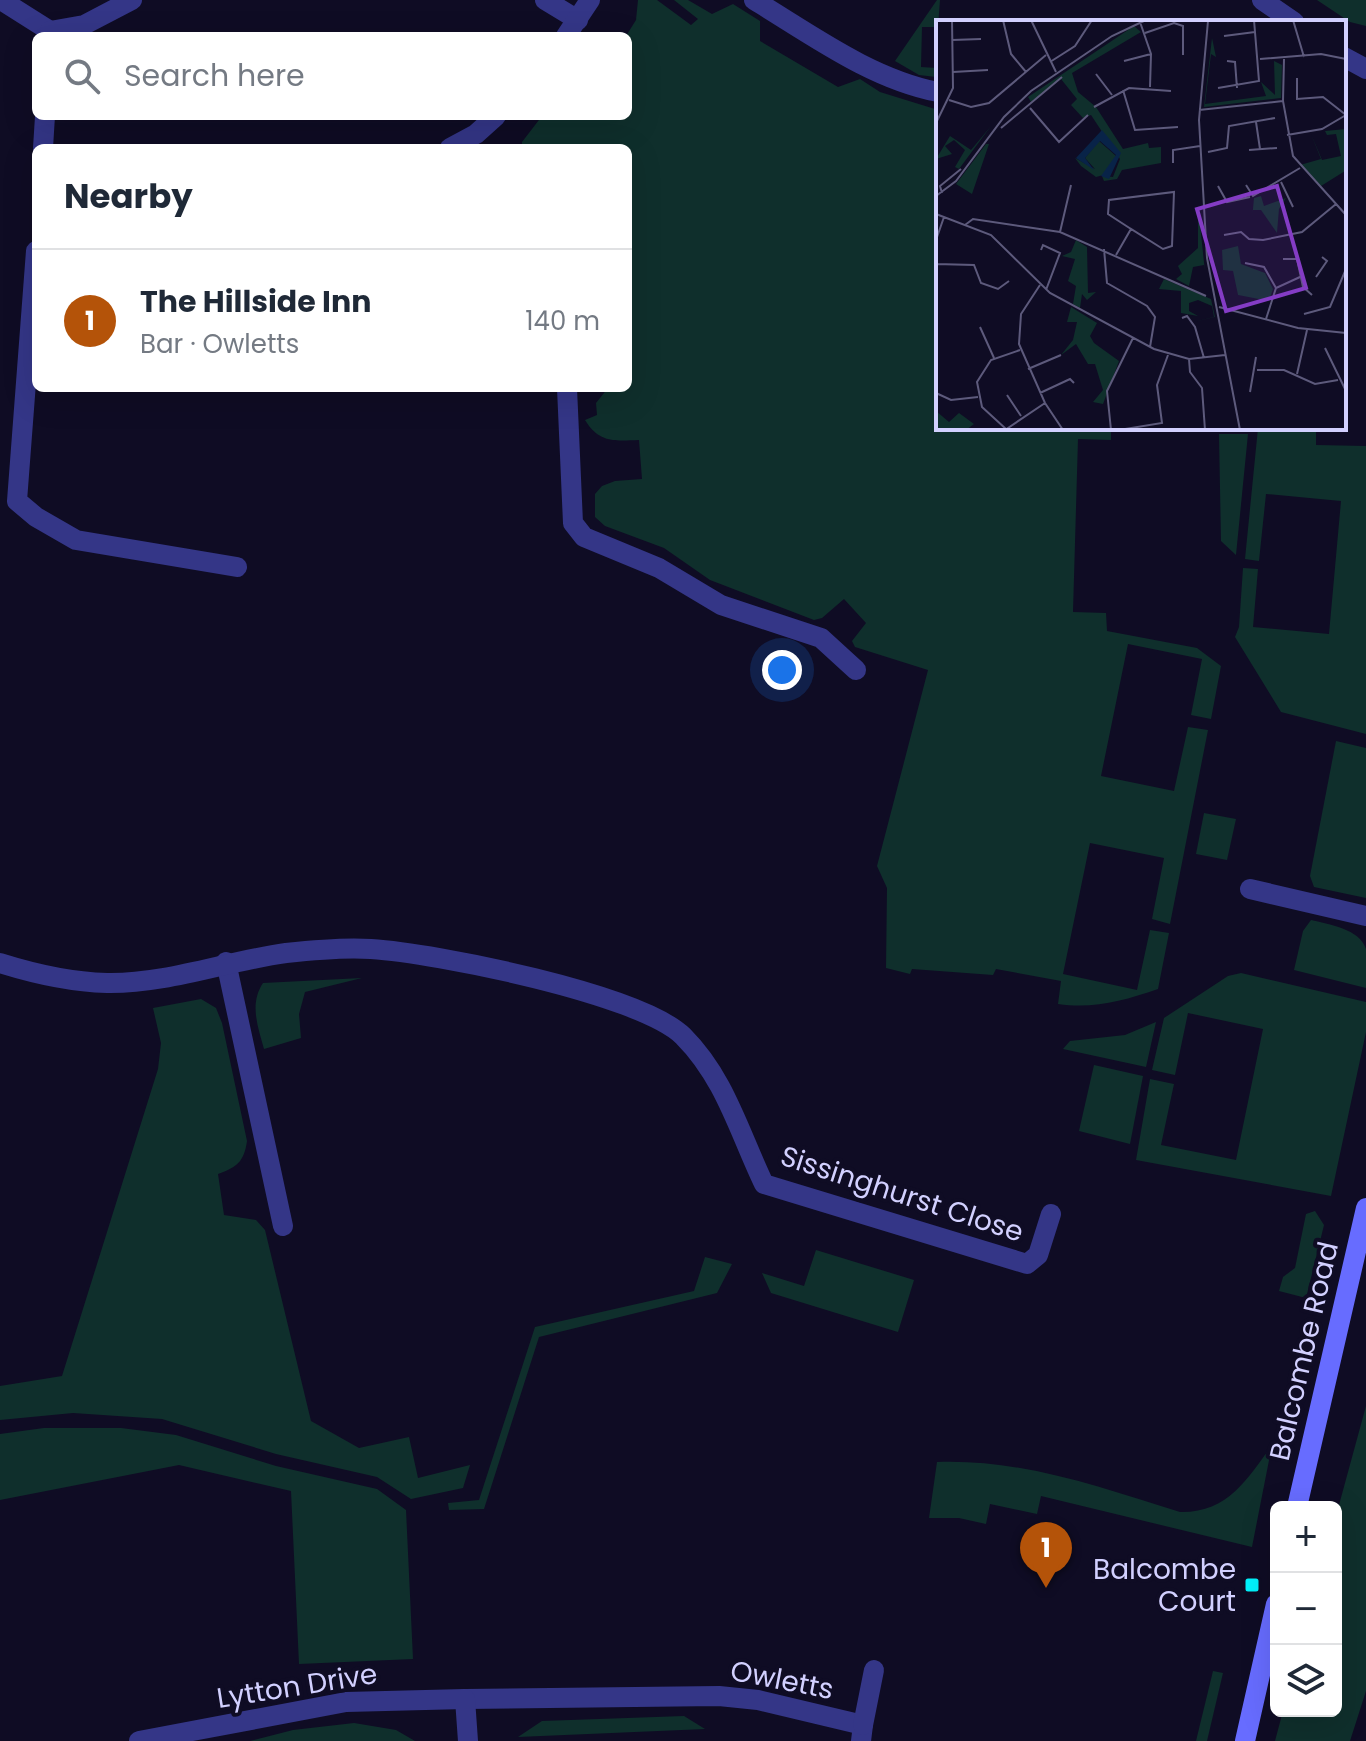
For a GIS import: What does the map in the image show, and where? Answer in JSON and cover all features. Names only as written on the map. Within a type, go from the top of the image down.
[{"type":"main road","name":"Balcombe Road","points":[[1298,1501],[1366,1208]]},
{"type":"main road","points":[[1245,1741],[1270,1631]]},
{"type":"street","points":[[1,0],[46,32]]},
{"type":"street","points":[[57,32],[84,25],[132,0]]},
{"type":"street","points":[[545,0],[572,28],[590,0]]},
{"type":"street","points":[[754,0],[869,68],[915,88],[936,92]]},
{"type":"street","points":[[1262,0],[1291,20]]},
{"type":"street","points":[[1346,58],[1366,69]]},
{"type":"street","points":[[43,144],[45,120]]},
{"type":"street","points":[[479,141],[493,120]]},
{"type":"street","points":[[32,288],[9,504],[76,540],[237,567]]},
{"type":"street","points":[[567,392],[573,523],[584,537],[659,568],[721,605],[821,638],[856,670]]},
{"type":"street","points":[[1250,889],[1366,916]]},
{"type":"street","name":"Sissinghurst Close","points":[[0,963],[68,980],[108,983],[143,980],[226,962],[289,953],[368,948],[418,953],[633,1006],[680,1033],[705,1060],[724,1089],[764,1184],[1027,1264],[1038,1255],[1051,1214]]},
{"type":"street","points":[[226,962],[283,1226]]},
{"type":"street","name":"Owletts","points":[[690,1694],[758,1700],[862,1733],[874,1670]]},
{"type":"street","name":"Lytton Drive","points":[[139,1741],[346,1702],[690,1694]]},
{"type":"street","points":[[465,1699],[468,1741]]},
{"type":"green space","points":[[638,0],[657,0],[691,25],[698,19],[674,0],[688,0],[712,14],[733,4],[760,21],[760,41],[838,87],[860,79],[880,92],[935,109],[936,430],[1111,430],[1111,440],[1078,439],[1073,612],[1106,613],[1107,631],[1197,648],[1221,666],[1211,719],[1191,715],[1202,659],[1128,644],[1101,776],[1174,791],[1188,727],[1208,730],[1170,924],[1152,919],[1164,858],[1090,843],[1063,974],[1137,990],[1150,930],[1169,933],[1158,989],[1108,1003],[1058,1004],[1061,981],[996,969],[993,975],[912,969],[910,974],[886,968],[887,888],[877,866],[928,670],[855,647],[852,641],[866,623],[844,599],[822,618],[814,620],[710,580],[664,548],[605,526],[595,517],[595,494],[602,486],[615,481],[642,479],[639,440],[602,437],[585,420],[597,415],[596,403],[605,392],[632,392],[632,144],[522,142],[539,120],[632,120],[632,32],[628,32],[636,20]]},
{"type":"green space","points":[[937,0],[940,0],[936,27],[922,27],[921,67],[936,68],[936,77],[919,75],[895,61]]},
{"type":"green space","points":[[1317,0],[1366,0],[1366,26],[1350,22]]},
{"type":"green space","points":[[1258,430],[1316,430],[1316,445],[1366,446],[1366,734],[1281,712],[1235,637],[1239,627],[1243,568],[1258,569],[1253,627],[1329,634],[1341,501],[1266,494],[1259,561],[1245,559]]},
{"type":"green space","points":[[1219,434],[1248,434],[1236,555],[1221,541]]},
{"type":"green space","points":[[1336,741],[1366,748],[1366,898],[1314,887],[1310,876]]},
{"type":"green space","points":[[1204,813],[1236,819],[1227,860],[1196,854]]},
{"type":"green space","points":[[1311,920],[1343,928],[1363,942],[1366,949],[1366,988],[1294,970],[1303,931]]},
{"type":"green space","points":[[1241,973],[1366,1002],[1366,1032],[1331,1196],[1136,1160],[1150,1079],[1174,1084],[1161,1145],[1236,1160],[1263,1029],[1188,1013],[1175,1075],[1152,1070],[1164,1018],[1228,976]]},
{"type":"green space","points":[[362,978],[305,992],[299,1014],[301,1038],[264,1049],[256,1007],[263,983]]},
{"type":"green space","points":[[201,999],[216,1008],[222,1023],[247,1141],[238,1163],[218,1174],[224,1215],[256,1220],[265,1230],[311,1421],[359,1448],[409,1437],[418,1478],[470,1465],[463,1488],[411,1499],[377,1477],[276,1454],[162,1419],[73,1413],[0,1420],[0,1386],[62,1376],[158,1069],[161,1043],[153,1008]]},
{"type":"green space","points":[[1156,1022],[1146,1067],[1063,1049],[1070,1041],[1125,1035]]},
{"type":"green space","points":[[1094,1065],[1143,1076],[1130,1144],[1079,1131]]},
{"type":"green space","points":[[1315,1211],[1324,1225],[1306,1298],[1279,1291],[1283,1277],[1295,1268],[1306,1214]]},
{"type":"green space","points":[[816,1250],[914,1280],[898,1332],[771,1293],[762,1273],[804,1286]]},
{"type":"green space","points":[[705,1257],[732,1264],[717,1293],[539,1337],[484,1509],[449,1510],[448,1503],[479,1500],[535,1327],[694,1291]]},
{"type":"green space","points":[[1366,1406],[1366,1691],[1350,1741],[1275,1741],[1281,1717],[1342,1717],[1340,1501]]},
{"type":"green space","points":[[44,1428],[121,1428],[176,1435],[276,1466],[377,1489],[406,1510],[413,1659],[299,1664],[291,1491],[179,1465],[0,1500],[0,1434]]},
{"type":"green space","points":[[1272,1445],[1252,1547],[1041,1496],[1037,1514],[990,1504],[986,1524],[959,1518],[929,1518],[937,1462],[1000,1465],[1060,1476],[1180,1512],[1211,1507],[1234,1492]]},
{"type":"green space","points":[[1213,1671],[1223,1673],[1207,1741],[1196,1741]]},
{"type":"green space","points":[[684,1716],[705,1729],[518,1737],[542,1721]]},
{"type":"green space","points":[[354,1723],[396,1730],[415,1741],[250,1741],[293,1730]]},
{"type":"place","name":"Balcombe Court","points":[[1252,1585]]},
{"type":"place","name":"The Hillside Inn","points":[[1046,1588]]}]
